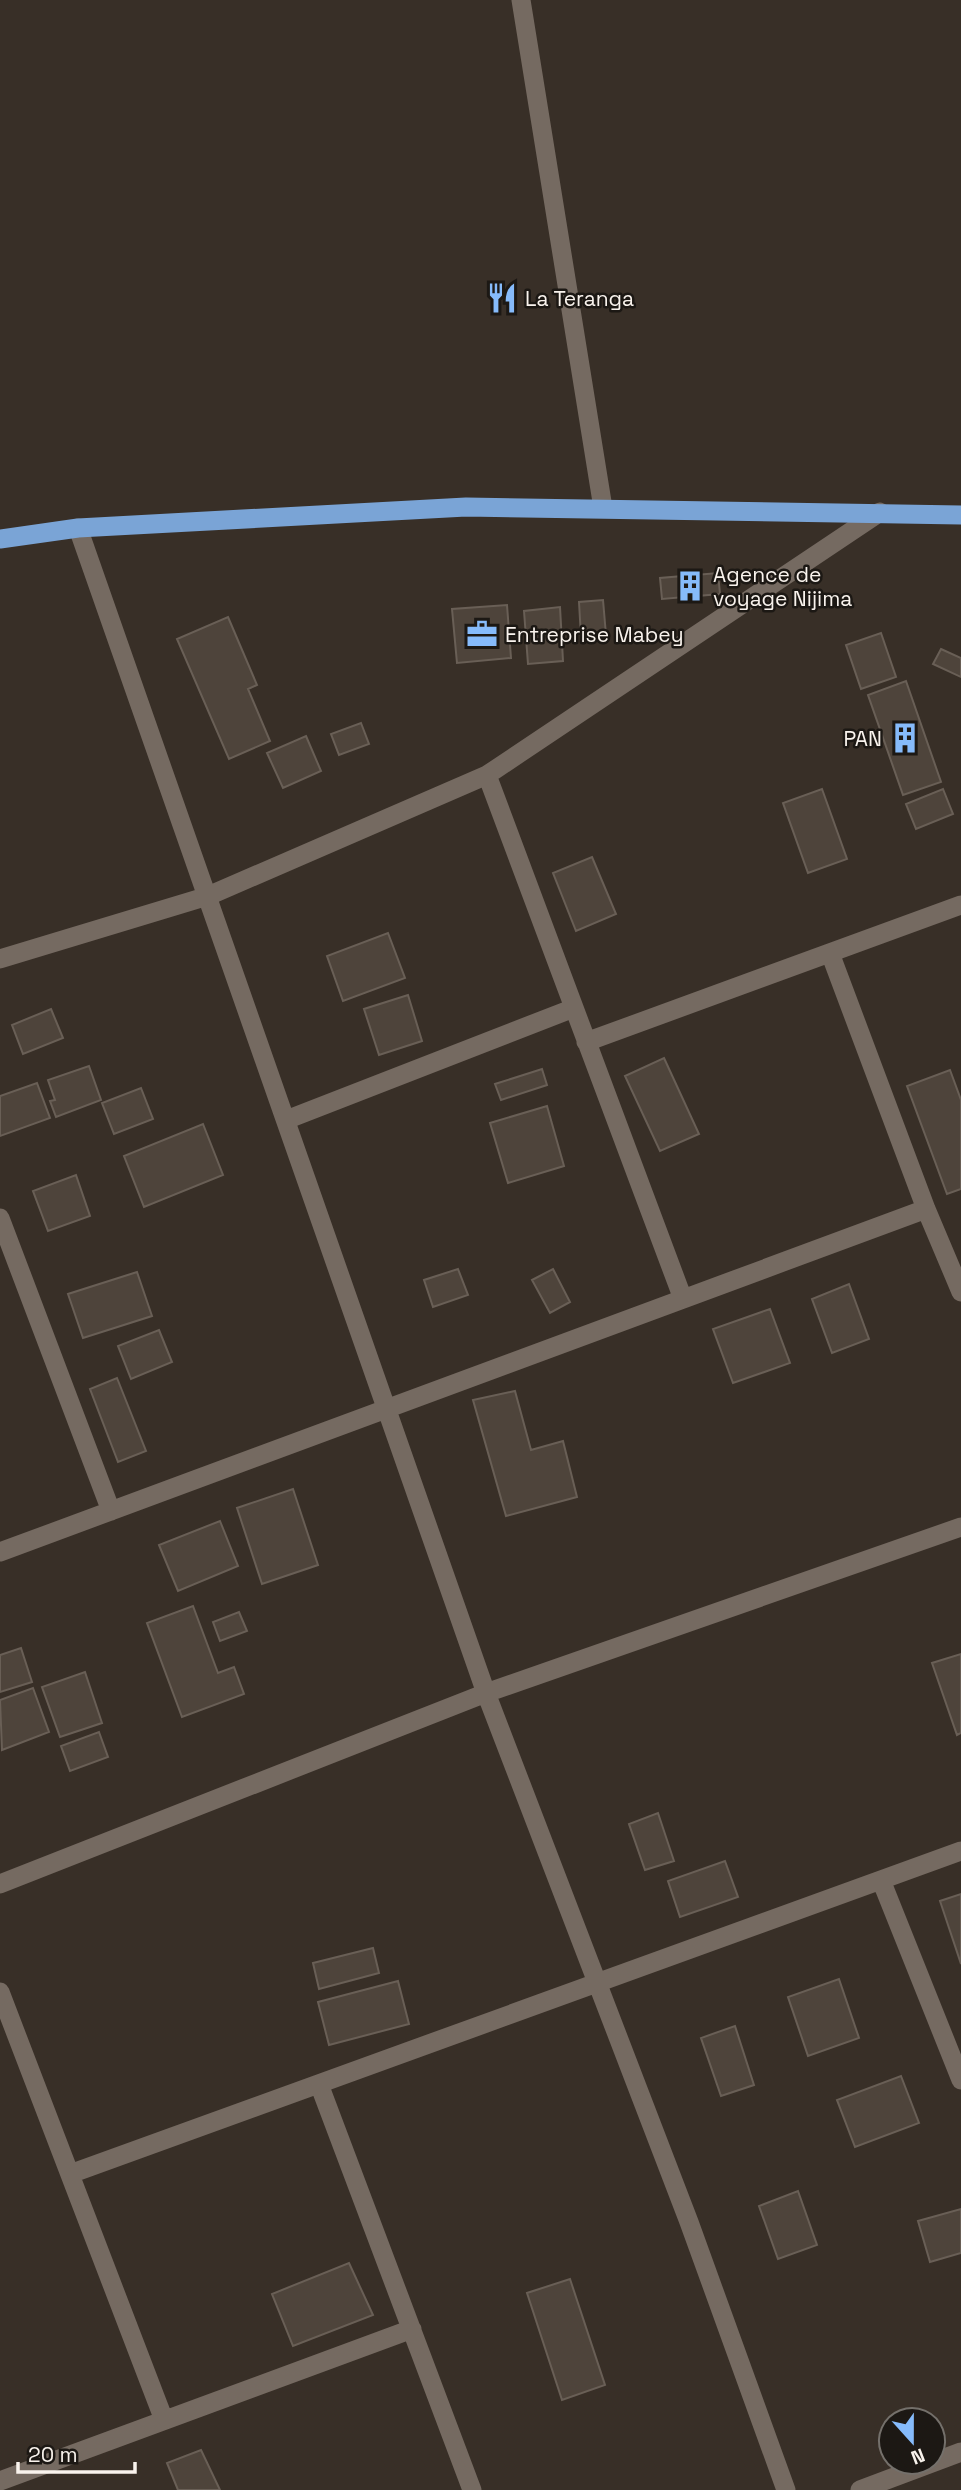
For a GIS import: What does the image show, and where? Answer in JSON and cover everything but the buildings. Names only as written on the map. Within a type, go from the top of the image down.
[{"type":"highway","points":[[0,539],[78,528],[466,507],[961,515]]},
{"type":"street","points":[[522,0],[604,508]]},
{"type":"street","points":[[0,959],[208,896],[486,775],[880,512]]},
{"type":"street","points":[[78,528],[486,1693],[689,2222],[786,2490]]},
{"type":"street","points":[[486,775],[683,1299]]},
{"type":"street","points":[[586,1042],[961,905]]},
{"type":"street","points":[[830,953],[926,1209],[961,1292]]},
{"type":"street","points":[[286,1120],[574,1008]]},
{"type":"street","points":[[0,1552],[926,1209]]},
{"type":"street","points":[[0,1218],[7,1259],[111,1511]]},
{"type":"street","points":[[0,1884],[486,1693],[961,1527]]},
{"type":"street","points":[[69,2174],[961,1851]]},
{"type":"street","points":[[881,1880],[961,2080]]},
{"type":"street","points":[[0,1992],[164,2420]]},
{"type":"street","points":[[319,2084],[472,2490]]},
{"type":"street","points":[[0,2481],[412,2329]]},
{"type":"street","points":[[860,2490],[961,2452]]},
{"type":"place","name":"La Teranga","points":[[502,298]]},
{"type":"place","name":"Agence de voyage Nijima","points":[[690,586]]},
{"type":"place","name":"Entreprise Mabey","points":[[482,634]]},
{"type":"place","name":"PAN","points":[[905,738]]}]
